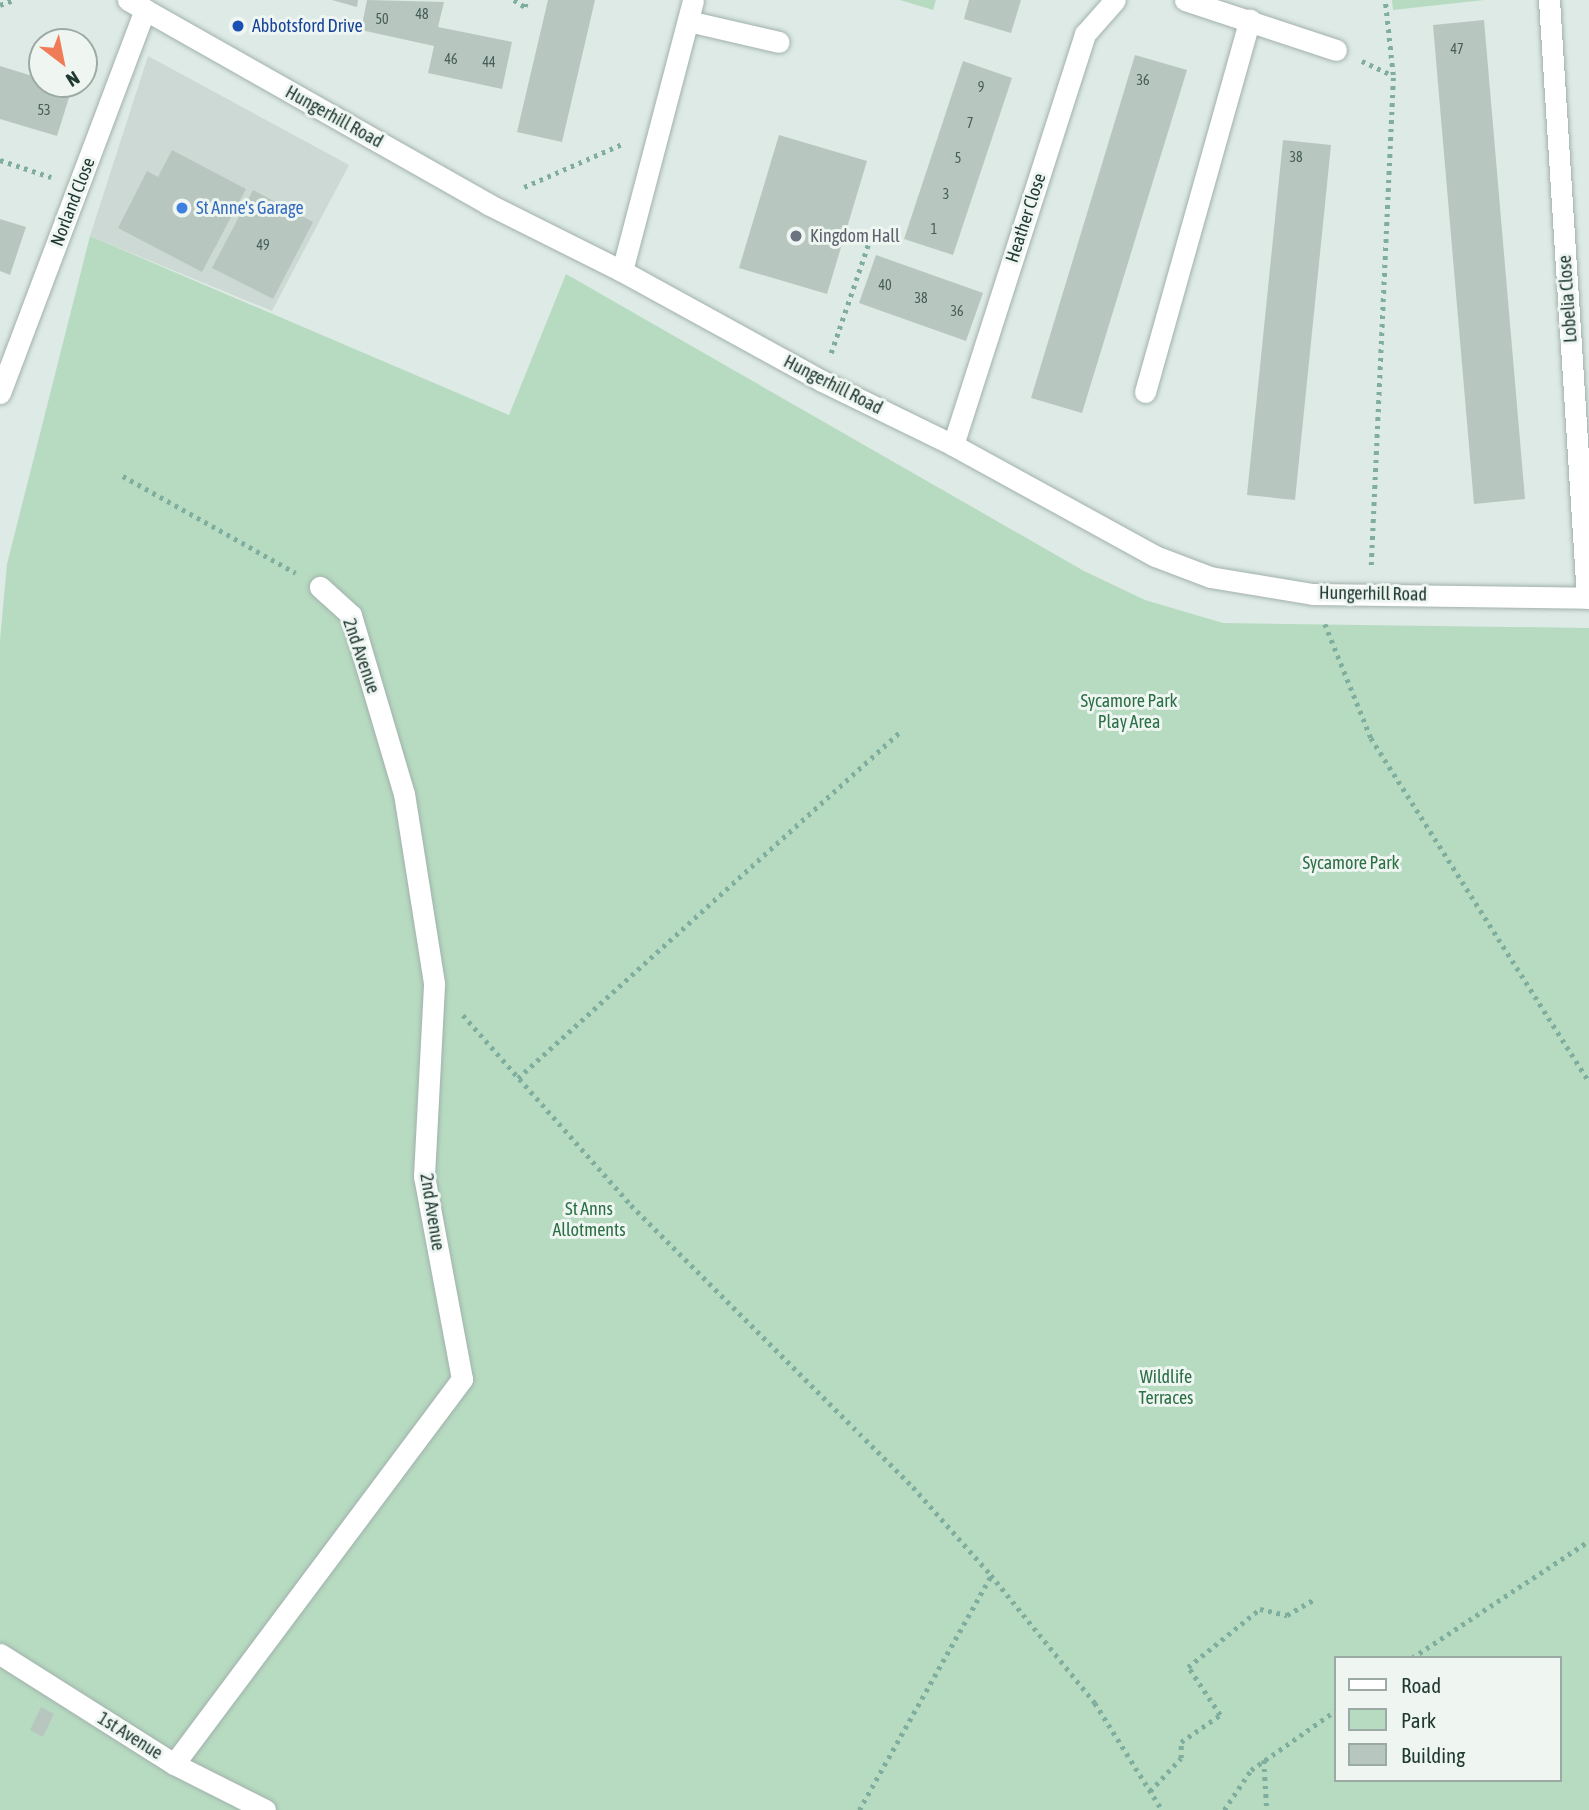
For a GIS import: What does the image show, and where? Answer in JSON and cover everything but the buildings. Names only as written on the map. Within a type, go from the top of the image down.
[{"type":"street","name":"Heather Close","points":[[953,445],[1085,34],[1115,0]]},
{"type":"street","points":[[1185,0],[1250,19],[1336,50]]},
{"type":"street","name":"Lobelia Close","points":[[1549,0],[1588,598]]},
{"type":"street","name":"Hungerhill Road","points":[[137,5],[488,204],[622,271],[822,381],[953,445],[1155,556],[1210,577],[1313,594],[1588,598]]},
{"type":"street","name":"Norland Close","points":[[0,393],[78,186],[137,5]]},
{"type":"street","points":[[622,271],[662,126],[690,10],[779,42]]},
{"type":"street","points":[[1145,392],[1250,19]]},
{"type":"street","name":"2nd Avenue","points":[[174,1763],[462,1380],[424,1177],[435,983],[404,794],[351,615],[320,587]]},
{"type":"street","name":"1st Avenue","points":[[0,1654],[174,1763],[265,1810]]},
{"type":"path","points":[[0,5],[15,0]]},
{"type":"path","points":[[514,0],[524,7],[526,0]]},
{"type":"path","points":[[1369,594],[1393,75],[1385,0]]},
{"type":"path","points":[[488,204],[662,126]]},
{"type":"path","points":[[0,160],[78,186]]},
{"type":"path","points":[[822,381],[870,239]]},
{"type":"path","points":[[123,475],[320,587]]},
{"type":"path","points":[[1313,594],[1371,738],[1589,1081]]},
{"type":"path","points":[[518,1078],[902,730]]},
{"type":"path","points":[[435,983],[631,1205],[913,1487],[991,1575],[1095,1703],[1162,1810]]},
{"type":"path","points":[[1415,1656],[1589,1541]]},
{"type":"path","points":[[859,1810],[991,1575]]},
{"type":"path","points":[[1150,1791],[1181,1758],[1181,1742],[1220,1715],[1188,1667],[1260,1609],[1287,1615],[1315,1599]]},
{"type":"path","points":[[1224,1810],[1232,1802],[1251,1770],[1334,1712]]},
{"type":"path","points":[[1265,1760],[1267,1810]]},
{"type":"path","points":[[1232,1802],[1238,1810]]},
{"type":"shaded area","points":[[148,56],[349,165],[272,311],[90,236]]},
{"type":"green space","points":[[900,0],[936,0],[933,10]]},
{"type":"green space","points":[[1392,0],[1484,0],[1393,10]]},
{"type":"green space","name":"St Anns Allotments","points":[[90,236],[509,415],[566,274],[1084,571],[1145,600],[1223,623],[1589,628],[1589,1810],[0,1810],[0,640],[7,564]]},
{"type":"place","name":"Abbotsford Drive","points":[[238,26]]},
{"type":"place","name":"St Anne's Garage","points":[[182,208]]},
{"type":"place","name":"Kingdom Hall","points":[[796,236]]},
{"type":"park label","name":"Sycamore Park Play Area","points":[[1129,712]]},
{"type":"park label","name":"Sycamore Park","points":[[1351,863]]},
{"type":"park label","name":"Wildlife Terraces","points":[[1166,1388]]}]
